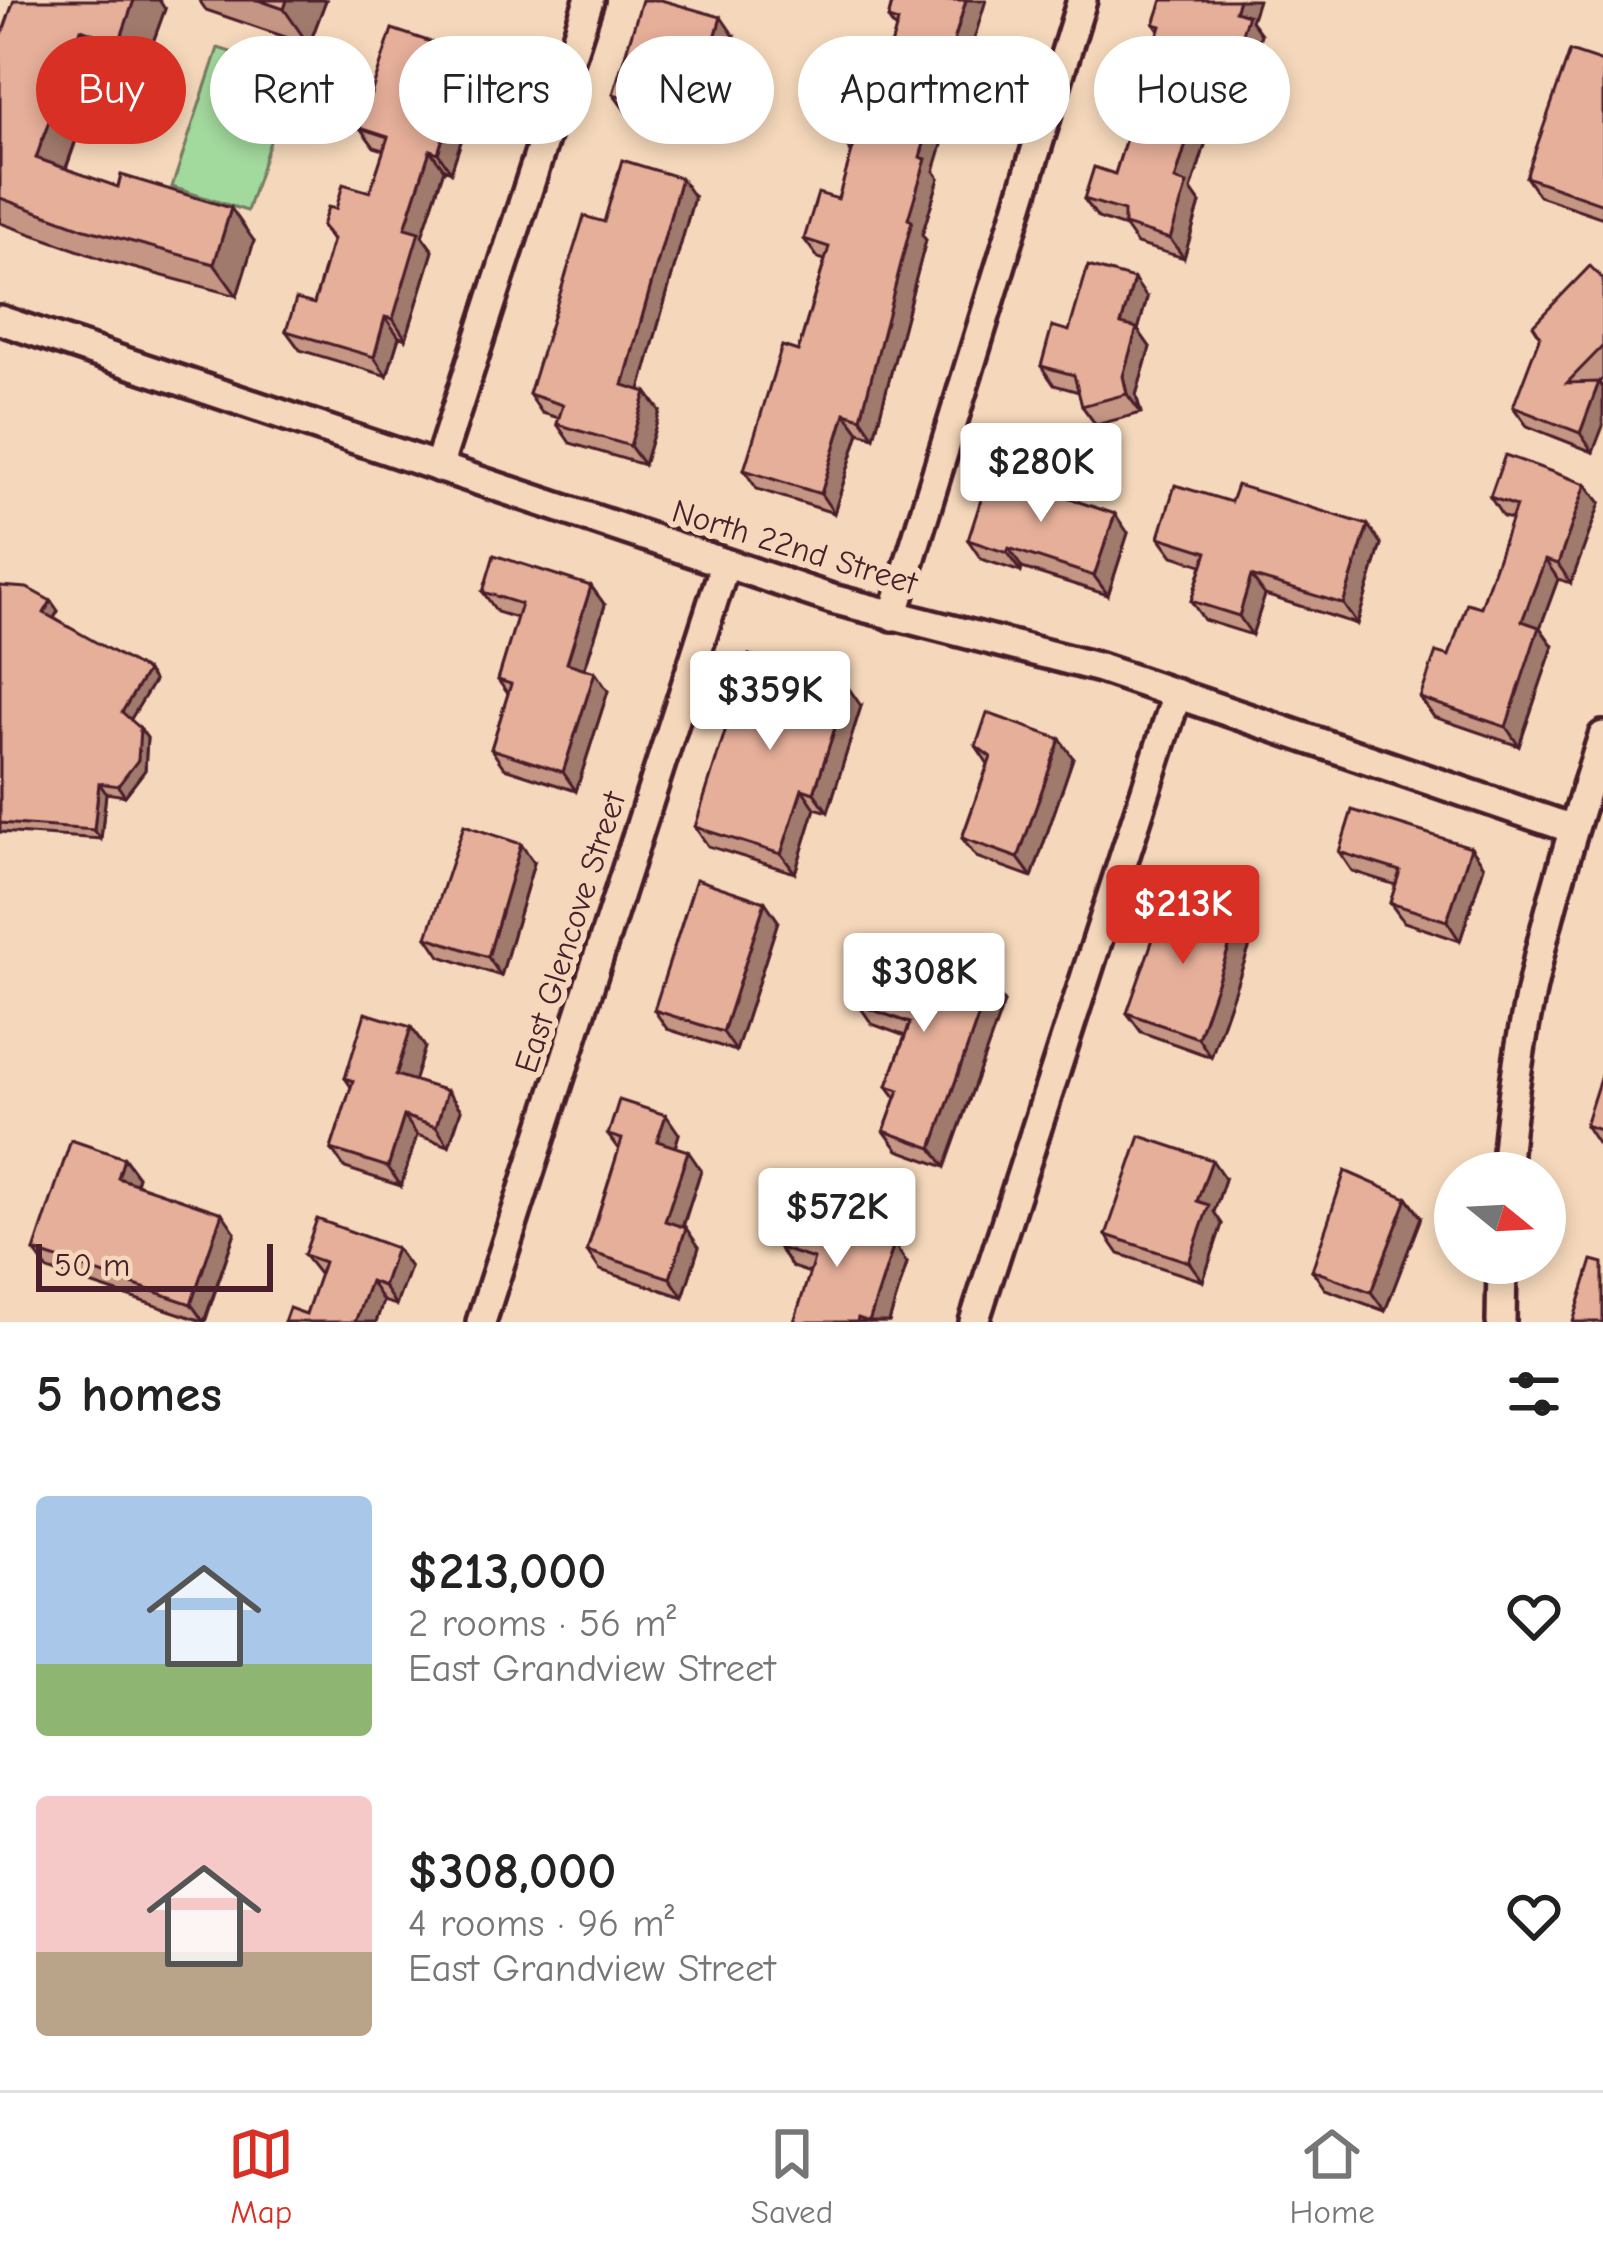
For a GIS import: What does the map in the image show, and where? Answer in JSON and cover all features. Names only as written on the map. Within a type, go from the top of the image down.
[{"type":"street","points":[[438,467],[589,0]]},
{"type":"street","points":[[893,616],[1082,0]]},
{"type":"street","name":"North 22nd Street","points":[[0,320],[725,564],[893,616],[1056,655],[1573,829]]},
{"type":"street","name":"East Glencove Street","points":[[481,1322],[725,564]]},
{"type":"street","points":[[974,1322],[1177,694]]},
{"type":"street","points":[[1507,1152],[1524,1007],[1603,736]]},
{"type":"street","points":[[1501,1322],[1502,1284]]},
{"type":"green space","points":[[210,72],[210,144],[269,144],[247,211],[172,187]]},
{"type":"building","points":[[14,0],[134,0],[121,36],[100,36],[81,29],[79,36],[36,36],[36,144],[41,144],[36,158],[118,187],[121,175],[231,208],[214,264],[85,229],[0,198],[0,40]]},
{"type":"building","points":[[258,0],[287,0],[284,9]]},
{"type":"building","points":[[642,0],[661,0],[721,17],[715,36],[631,36]]},
{"type":"building","points":[[893,0],[966,0],[955,36],[894,36],[898,22],[888,19]]},
{"type":"building","points":[[1162,0],[1239,0],[1235,11],[1248,15],[1241,36],[1158,36],[1161,26],[1154,24]]},
{"type":"building","points":[[392,29],[413,36],[399,36],[399,144],[441,144],[438,153],[430,150],[405,228],[419,232],[393,319],[385,317],[374,357],[286,331],[296,299],[314,304],[333,239],[322,226],[328,207],[336,209],[343,184],[370,192],[388,137],[375,133],[375,82]]},
{"type":"building","points":[[1570,51],[1603,62],[1603,204],[1526,177]]},
{"type":"building","points":[[924,144],[920,157],[926,159],[861,418],[845,413],[821,494],[744,470],[782,346],[798,351],[829,247],[804,239],[818,193],[838,199],[854,145]]},
{"type":"building","points":[[1124,144],[1186,144],[1175,180],[1187,184],[1170,239],[1124,225],[1124,211],[1084,199],[1094,167],[1115,174]]},
{"type":"building","points":[[622,160],[681,178],[623,385],[646,392],[630,446],[557,424],[563,405],[529,394],[584,216],[604,222]]},
{"type":"building","points":[[1088,266],[1134,279],[1121,324],[1137,328],[1123,376],[1127,394],[1082,406],[1074,375],[1041,366],[1052,326],[1069,331]]},
{"type":"building","points":[[1590,266],[1603,279],[1603,346],[1567,383],[1599,382],[1580,433],[1513,407],[1540,336],[1533,325]]},
{"type":"building","points":[[1505,455],[1586,484],[1558,564],[1545,560],[1522,621],[1539,627],[1506,727],[1420,698],[1436,652],[1449,656],[1467,603],[1481,607],[1516,506],[1490,497]]},
{"type":"building","points":[[990,472],[1115,514],[1094,576],[968,540]]},
{"type":"building","points":[[1175,485],[1231,502],[1237,485],[1368,525],[1343,604],[1251,576],[1239,616],[1191,601],[1207,552],[1159,537]]},
{"type":"building","points":[[494,555],[591,586],[567,663],[595,672],[563,772],[491,749],[511,684],[498,680],[521,604],[483,592]]},
{"type":"building","points":[[0,586],[27,588],[51,601],[44,613],[147,671],[122,712],[140,728],[138,760],[118,786],[99,783],[94,830],[0,823]]},
{"type":"building","points":[[749,655],[848,687],[814,793],[802,789],[781,854],[695,827]]},
{"type":"building","points":[[987,713],[1060,739],[1018,858],[962,838],[991,757],[976,746]]},
{"type":"building","points":[[1352,810],[1471,847],[1447,921],[1390,903],[1400,871],[1339,852]]},
{"type":"building","points":[[464,825],[521,844],[488,957],[427,937]]},
{"type":"building","points":[[696,879],[765,902],[723,1032],[654,1010]]},
{"type":"building","points":[[1168,896],[1238,921],[1198,1038],[1127,1013]]},
{"type":"building","points":[[880,944],[990,983],[932,1148],[884,1131],[899,1090],[887,1086],[910,1023],[859,1005]]},
{"type":"building","points":[[365,1013],[411,1027],[396,1075],[447,1091],[436,1127],[404,1116],[388,1167],[331,1149],[353,1081],[345,1078]]},
{"type":"building","points":[[1603,1076],[1603,1131],[1585,1125]]},
{"type":"building","points":[[619,1100],[666,1115],[657,1141],[688,1151],[665,1221],[686,1228],[670,1278],[587,1251],[622,1139],[608,1135]]},
{"type":"building","points":[[1140,1136],[1212,1160],[1197,1201],[1209,1205],[1189,1262],[1106,1235]]},
{"type":"building","points":[[71,1140],[124,1158],[118,1178],[222,1213],[191,1304],[34,1251]]},
{"type":"building","points":[[1345,1171],[1407,1198],[1371,1292],[1312,1270]]},
{"type":"building","points":[[790,1211],[894,1244],[869,1322],[858,1318],[857,1322],[794,1322],[814,1259],[779,1248]]},
{"type":"building","points":[[317,1219],[396,1248],[383,1286],[370,1281],[355,1322],[284,1322],[289,1308],[306,1314],[324,1262],[304,1255]]},
{"type":"building","points":[[1592,1260],[1603,1263],[1603,1322],[1573,1322]]}]
